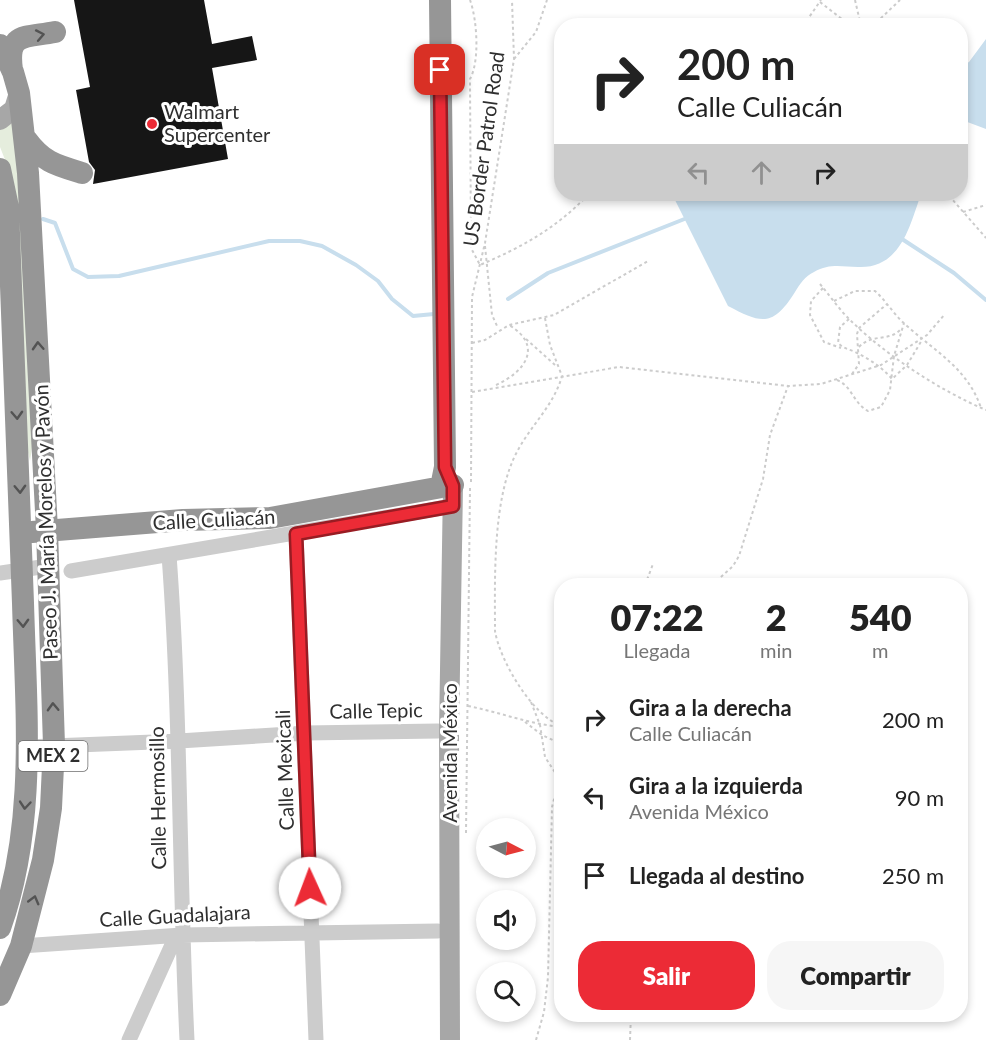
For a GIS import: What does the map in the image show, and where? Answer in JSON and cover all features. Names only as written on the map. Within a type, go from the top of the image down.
[{"type":"highway","name":"Avenida México","points":[[440,0],[447,491]]},
{"type":"highway","points":[[13,72],[10,52],[12,46],[20,38],[55,32]]},
{"type":"highway","name":"Paseo J. María Morelos y Pavón","points":[[0,45],[13,72],[19,93],[26,140],[33,236],[47,530],[54,745],[51,808],[43,860],[21,946],[3,982]]},
{"type":"highway","points":[[26,140],[39,156],[52,164],[82,173]]},
{"type":"highway","name":"Paseo J. María Morelos y Pavón","points":[[0,169],[5,185],[7,354],[21,532],[11,572],[26,747],[25,803],[19,851],[4,903],[0,928]]},
{"type":"highway","name":"Calle Culiacán","points":[[21,532],[183,520],[270,518],[447,491]]},
{"type":"main road","points":[[0,120],[14,109],[19,93]]},
{"type":"main road","name":"Avenida México","points":[[438,1040],[438,731],[447,491]]},
{"type":"main road","name":"Avenida México","points":[[447,491],[450,1040]]},
{"type":"street","name":"Calle Culiacán","points":[[71,571],[296,534],[447,491]]},
{"type":"street","name":"Calle Mexicali","points":[[296,534],[316,1040]]},
{"type":"street","name":"Calle Hermosillo","points":[[169,555],[178,741],[179,935],[187,1040]]},
{"type":"street","points":[[11,572],[48,566]]},
{"type":"street","name":"Calle Tepic","points":[[26,747],[304,733],[438,731]]},
{"type":"street","name":"Calle Guadalajara","points":[[21,946],[179,935],[438,931]]},
{"type":"street","points":[[129,1040],[179,935]]},
{"type":"path","name":"US Border Patrol Road","points":[[471,0],[476,22],[475,70],[470,79],[471,248],[480,265]]},
{"type":"path","name":"US Border Patrol Road","points":[[466,836],[472,297],[485,243],[514,58],[512,0]]},
{"type":"path","points":[[514,58],[536,32],[547,0]]},
{"type":"path","points":[[855,0],[859,18]]},
{"type":"path","points":[[881,18],[900,0]]},
{"type":"path","points":[[809,18],[821,1],[842,18]]},
{"type":"path","points":[[480,265],[540,237],[557,225],[582,201]]},
{"type":"path","points":[[954,201],[986,238]]},
{"type":"path","points":[[963,212],[986,205]]},
{"type":"path","points":[[485,243],[492,315],[499,329]]},
{"type":"path","points":[[472,343],[485,340],[499,329],[509,325],[545,318],[597,292],[648,261]]},
{"type":"path","points":[[820,284],[849,319],[870,338],[954,396],[986,410]]},
{"type":"path","points":[[823,288],[811,301],[810,315],[824,342],[860,354],[879,366],[892,379]]},
{"type":"path","points":[[834,301],[855,291],[875,291],[904,323],[969,380],[981,408]]},
{"type":"path","points":[[849,376],[857,370],[860,354],[859,328],[887,304]]},
{"type":"path","points":[[892,379],[907,365],[923,338],[945,314]]},
{"type":"path","points":[[545,318],[557,366],[562,376],[551,403],[517,451],[500,507],[495,631],[498,646],[507,665],[528,696],[554,724]]},
{"type":"path","points":[[843,348],[837,338],[840,327],[849,319]]},
{"type":"path","points":[[859,347],[870,338],[892,336],[900,331],[904,323]]},
{"type":"path","points":[[837,380],[847,386],[861,407],[868,411],[876,410],[886,401],[892,379],[894,356],[904,323]]},
{"type":"path","points":[[509,325],[557,366]]},
{"type":"path","points":[[472,392],[602,368],[633,367],[803,386],[837,380],[879,366],[923,338]]},
{"type":"path","points":[[493,387],[508,380],[523,366],[528,350],[526,339]]},
{"type":"path","points":[[720,578],[733,566],[739,556],[763,480],[770,435],[788,386]]},
{"type":"path","points":[[648,578],[653,564]]},
{"type":"path","points":[[528,696],[540,725],[545,757],[554,772]]},
{"type":"path","points":[[468,706],[523,721],[554,726]]},
{"type":"path","points":[[523,721],[554,741]]},
{"type":"path","points":[[536,1040],[544,1012],[548,977],[554,797]]},
{"type":"path","points":[[630,1040],[631,1022]]},
{"type":"green space","points":[[15,122],[35,428],[30,461],[25,439],[13,180],[0,147],[0,129]]},
{"type":"water","points":[[986,39],[986,129],[968,122],[969,62]]},
{"type":"water","points":[[676,201],[919,201],[902,243],[884,261],[873,266],[831,266],[814,272],[803,281],[773,317],[758,319],[728,306]]},
{"type":"building","name":"Walmart Supercenter","points":[[74,0],[204,0],[212,44],[252,36],[257,60],[212,68],[228,159],[93,184],[95,170],[89,162],[76,90],[90,87]]},
{"type":"waterway","points":[[508,299],[548,273],[687,218]]},
{"type":"waterway","points":[[43,219],[55,223],[73,269],[88,277],[119,276],[269,241],[300,241],[322,246],[356,265],[378,281],[392,299],[413,316],[434,314]]},
{"type":"waterway","points":[[902,239],[954,273],[986,300]]},
{"type":"place","name":"Walmart Supercenter","points":[[152,124]]},
{"type":"route","points":[[310,888],[296,534],[453,506],[453,486],[445,467],[440,70]]}]
